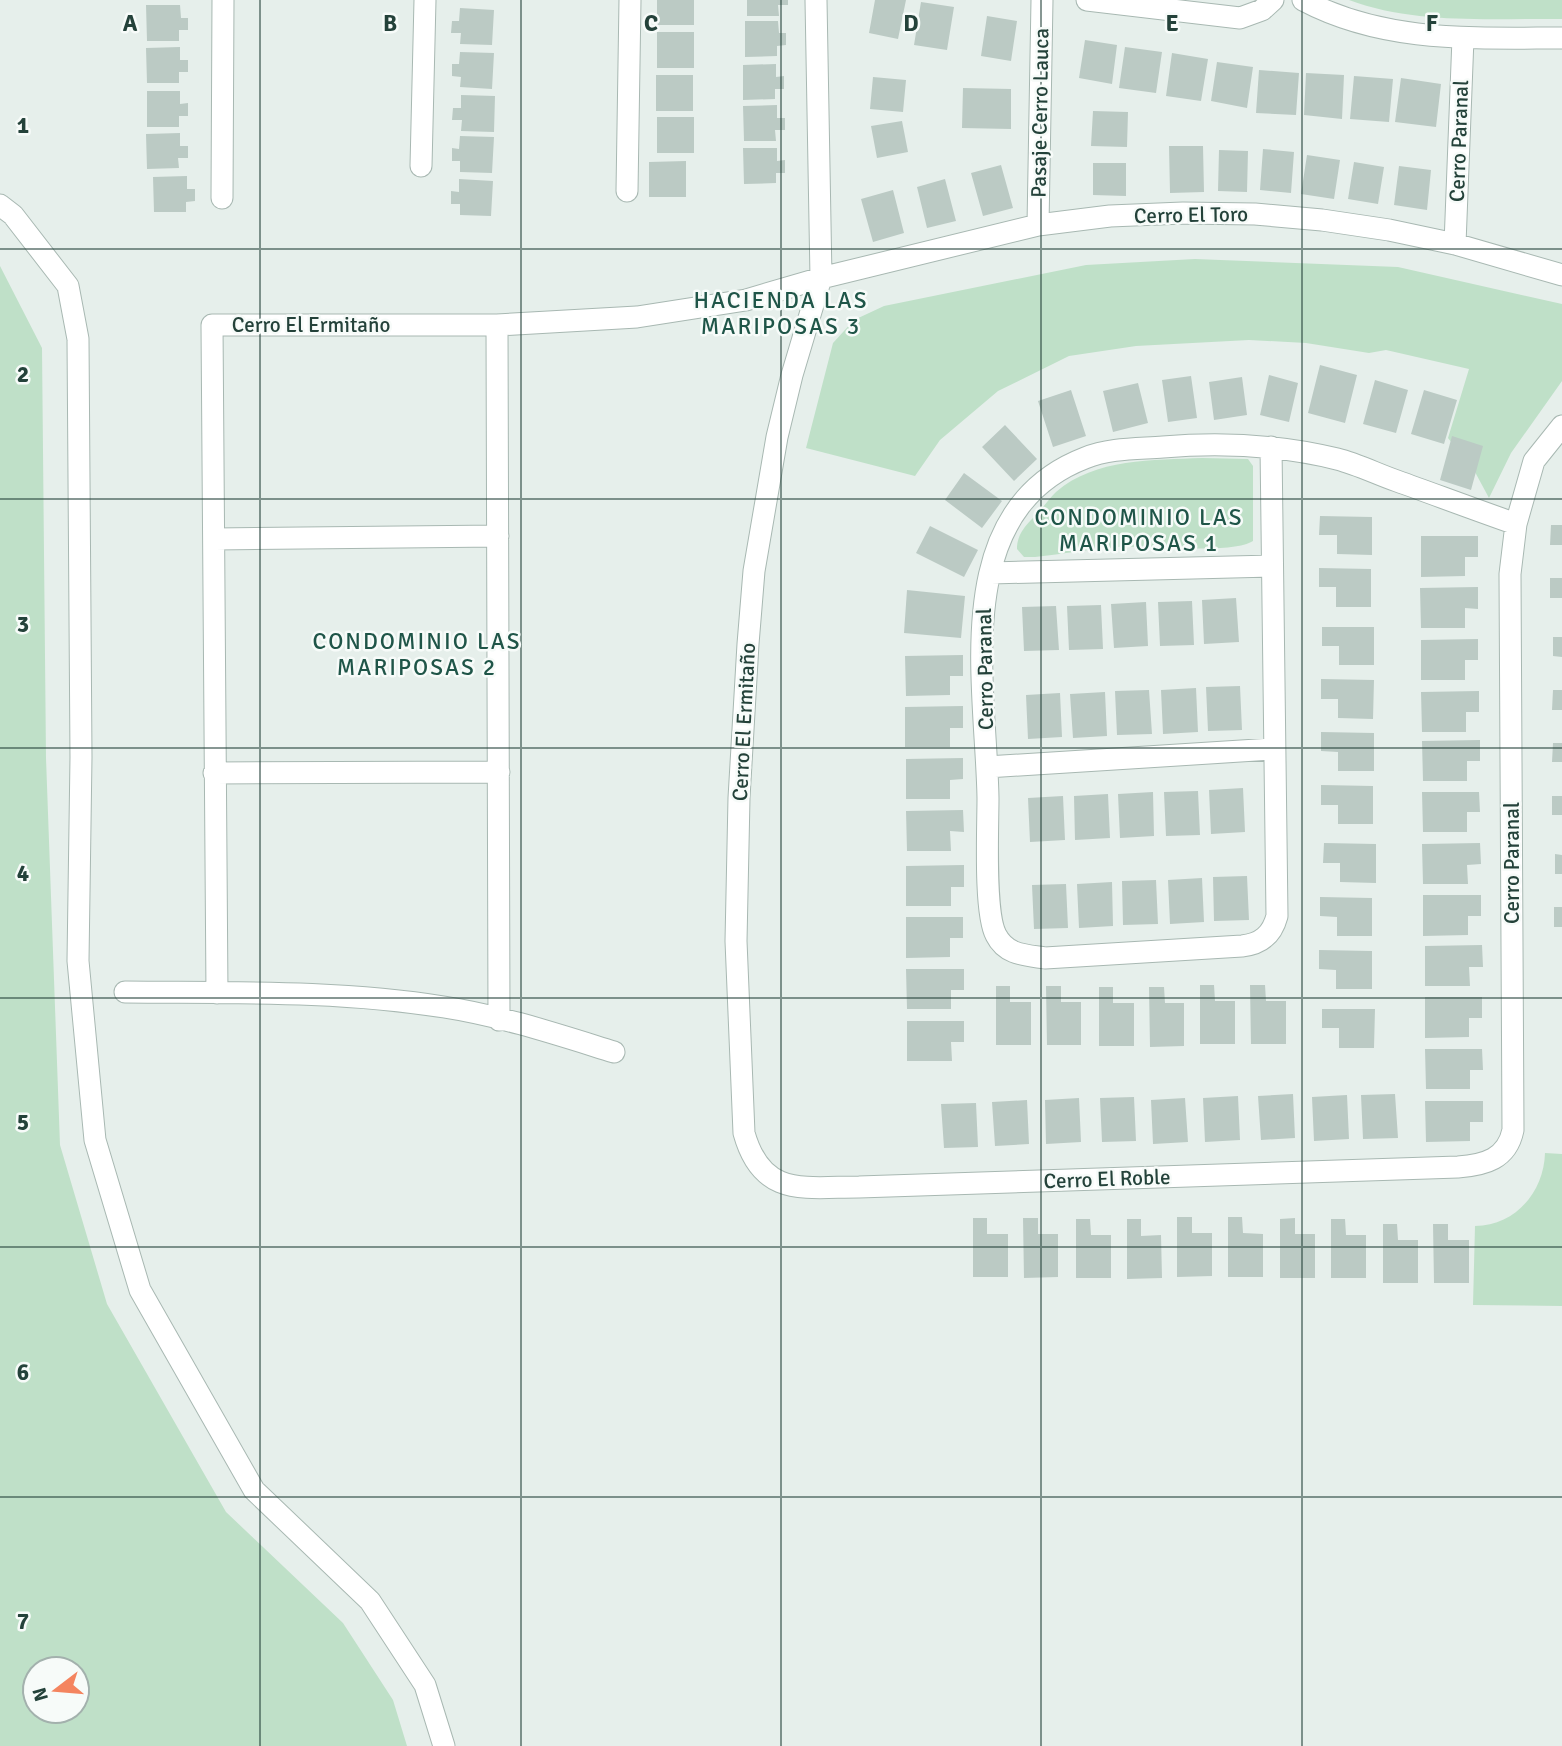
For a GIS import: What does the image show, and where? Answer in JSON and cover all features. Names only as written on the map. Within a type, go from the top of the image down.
[{"type":"street","points":[[222,198],[223,0]]},
{"type":"street","points":[[421,166],[425,0]]},
{"type":"street","points":[[627,191],[630,0]]},
{"type":"street","name":"Cerro El Ermitaño","points":[[762,1169],[753,1158],[744,1133],[736,941],[739,798],[754,571],[765,500],[792,375],[821,278],[816,0]]},
{"type":"street","name":"Pasaje Cerro Lauca","points":[[1038,225],[1042,0]]},
{"type":"street","points":[[1087,0],[1240,18],[1262,10],[1273,0]]},
{"type":"street","points":[[1303,0],[1371,26],[1422,36],[1562,38]]},
{"type":"street","name":"Cerro Paranal","points":[[1455,244],[1463,38]]},
{"type":"street","points":[[0,205],[13,215],[68,286],[78,339],[81,743],[78,961],[95,1140],[140,1290],[254,1490],[370,1601],[425,1685],[444,1746]]},
{"type":"street","name":"Cerro El Toro","points":[[821,278],[1038,225],[1110,216],[1183,213],[1255,214],[1376,228],[1455,244],[1562,275]]},
{"type":"street","name":"Cerro El Ermitaño","points":[[217,993],[212,325],[497,325],[637,317],[746,300],[821,278]]},
{"type":"street","points":[[497,325],[499,1020]]},
{"type":"street","name":"Cerro Paranal","points":[[1458,1167],[1488,1163],[1499,1156],[1511,1139],[1513,1130],[1510,574],[1516,524],[1534,461],[1562,426]]},
{"type":"street","name":"Cerro Paranal","points":[[1271,447],[1277,916],[1269,934],[1262,941],[1242,946],[1045,958],[1014,954],[996,935],[989,909],[988,766],[981,653],[984,600],[1003,532],[1014,513],[1045,480],[1064,467],[1109,451],[1179,445],[1271,447],[1340,460],[1516,524]]},
{"type":"street","points":[[215,539],[498,536]]},
{"type":"street","points":[[991,573],[1272,566]]},
{"type":"street","points":[[988,766],[1273,749]]},
{"type":"street","points":[[214,774],[499,772]]},
{"type":"street","points":[[125,992],[334,994],[446,1007],[614,1052]]},
{"type":"street","name":"Cerro El Roble","points":[[762,1169],[775,1180],[791,1187],[859,1187],[1458,1167]]},
{"type":"green space","points":[[1349,0],[1562,0],[1562,19],[1427,17],[1375,8]]},
{"type":"green space","points":[[1195,259],[1398,267],[1562,304],[1562,381],[1511,453],[1489,498],[1475,472],[1448,438],[1469,369],[1386,350],[1369,353],[1306,343],[1249,340],[1136,346],[1069,356],[998,391],[940,440],[915,476],[806,448],[833,343],[854,320],[884,306],[1086,265]]},
{"type":"green space","points":[[0,266],[42,348],[46,758],[60,1145],[107,1304],[226,1512],[343,1623],[393,1700],[407,1746],[0,1746]]},
{"type":"green space","points":[[1202,458],[1248,459],[1253,466],[1253,541],[1227,548],[1117,547],[1035,557],[1024,557],[1017,549],[1021,533],[1027,525],[1056,492],[1072,481],[1107,467],[1126,463]]},
{"type":"green space","points":[[1545,1153],[1562,1154],[1562,1306],[1473,1305],[1475,1226],[1503,1220],[1525,1204],[1539,1181]]},
{"type":"building","points":[[657,0],[694,0],[694,25],[657,25]]},
{"type":"building","points":[[747,0],[788,0],[788,5],[778,5],[779,16],[747,16]]},
{"type":"building","points":[[875,0],[906,0],[898,39],[869,33]]},
{"type":"building","points":[[921,2],[954,7],[947,50],[914,45]]},
{"type":"building","points":[[146,5],[180,5],[181,18],[188,18],[188,30],[179,30],[179,41],[147,41]]},
{"type":"building","points":[[460,8],[494,10],[492,45],[460,44],[461,33],[451,33],[452,21],[459,21]]},
{"type":"building","points":[[987,16],[1017,21],[1011,61],[981,56]]},
{"type":"building","points":[[745,21],[778,21],[779,33],[786,33],[786,45],[777,46],[777,56],[745,57]]},
{"type":"building","points":[[657,32],[694,32],[694,68],[657,68]]},
{"type":"building","points":[[1085,40],[1117,45],[1112,84],[1079,78]]},
{"type":"building","points":[[180,47],[180,60],[188,60],[188,72],[179,72],[179,83],[147,83],[146,48]]},
{"type":"building","points":[[1125,47],[1162,52],[1156,93],[1119,88]]},
{"type":"building","points":[[460,52],[494,53],[492,89],[460,87],[461,77],[452,76],[452,64],[459,64]]},
{"type":"building","points":[[1172,53],[1208,59],[1201,101],[1166,96]]},
{"type":"building","points":[[1217,62],[1253,67],[1247,108],[1211,101]]},
{"type":"building","points":[[776,64],[776,77],[784,76],[784,89],[775,89],[775,99],[743,100],[743,65]]},
{"type":"building","points":[[1259,70],[1299,73],[1296,115],[1256,113]]},
{"type":"building","points":[[1306,73],[1344,75],[1342,119],[1304,115]]},
{"type":"building","points":[[656,75],[693,75],[693,111],[656,111]]},
{"type":"building","points":[[1354,76],[1393,79],[1389,122],[1350,119]]},
{"type":"building","points":[[873,77],[906,80],[903,112],[870,109]]},
{"type":"building","points":[[1401,78],[1441,84],[1436,127],[1395,122]]},
{"type":"building","points":[[963,88],[1011,89],[1011,129],[962,128]]},
{"type":"building","points":[[147,91],[180,91],[180,104],[188,103],[188,116],[179,116],[179,127],[147,127]]},
{"type":"building","points":[[461,95],[495,96],[494,132],[461,131],[462,120],[452,120],[453,108],[461,108]]},
{"type":"building","points":[[777,105],[777,118],[785,118],[785,130],[775,130],[776,141],[744,141],[743,106]]},
{"type":"building","points":[[1093,111],[1128,112],[1127,147],[1091,146]]},
{"type":"building","points":[[657,117],[694,117],[694,153],[657,153]]},
{"type":"building","points":[[902,121],[908,152],[877,158],[871,126]]},
{"type":"building","points":[[180,133],[180,146],[188,146],[188,158],[178,158],[179,168],[147,169],[146,134]]},
{"type":"building","points":[[460,136],[494,137],[492,173],[460,172],[460,161],[452,161],[452,148],[459,149]]},
{"type":"building","points":[[1169,146],[1203,146],[1204,192],[1170,193]]},
{"type":"building","points":[[743,148],[777,148],[777,161],[785,160],[785,173],[776,173],[776,183],[744,184]]},
{"type":"building","points":[[1263,149],[1294,152],[1291,193],[1260,190]]},
{"type":"building","points":[[1219,150],[1248,151],[1247,192],[1218,191]]},
{"type":"building","points":[[1307,155],[1340,160],[1334,199],[1301,194]]},
{"type":"building","points":[[686,161],[686,197],[649,197],[649,162]]},
{"type":"building","points":[[1354,162],[1384,167],[1378,204],[1348,199]]},
{"type":"building","points":[[1093,163],[1126,163],[1126,196],[1093,195]]},
{"type":"building","points":[[1001,165],[1013,208],[983,216],[971,173]]},
{"type":"building","points":[[1399,166],[1431,170],[1427,210],[1394,205]]},
{"type":"building","points":[[187,176],[187,189],[195,189],[195,201],[186,202],[186,212],[154,212],[153,177]]},
{"type":"building","points":[[459,179],[493,181],[491,216],[460,215],[460,204],[451,204],[451,191],[459,192]]},
{"type":"building","points":[[945,179],[956,221],[927,228],[917,187]]},
{"type":"building","points":[[893,190],[904,233],[873,242],[861,199]]},
{"type":"building","points":[[1320,365],[1357,375],[1345,423],[1308,413]]},
{"type":"building","points":[[1269,375],[1298,383],[1289,422],[1260,415]]},
{"type":"building","points":[[1191,376],[1197,418],[1168,422],[1162,380]]},
{"type":"building","points":[[1242,377],[1247,415],[1214,420],[1209,382]]},
{"type":"building","points":[[1375,380],[1408,390],[1396,433],[1363,424]]},
{"type":"building","points":[[1138,383],[1148,423],[1113,432],[1103,391]]},
{"type":"building","points":[[1071,390],[1086,436],[1053,447],[1038,401]]},
{"type":"building","points":[[1424,390],[1457,400],[1444,444],[1411,434]]},
{"type":"building","points":[[1005,425],[1037,459],[1014,481],[982,447]]},
{"type":"building","points":[[1452,436],[1483,446],[1471,490],[1440,480]]},
{"type":"building","points":[[964,473],[1002,501],[982,528],[945,500]]},
{"type":"building","points":[[1320,516],[1372,517],[1372,555],[1337,554],[1337,535],[1319,535]]},
{"type":"building","points":[[1551,525],[1562,525],[1562,545],[1550,545]]},
{"type":"building","points":[[930,526],[978,550],[964,577],[916,553]]},
{"type":"building","points":[[1421,536],[1478,536],[1478,557],[1465,557],[1465,576],[1421,577]]},
{"type":"building","points":[[1319,568],[1371,569],[1371,607],[1336,607],[1336,587],[1319,587]]},
{"type":"building","points":[[1550,578],[1562,578],[1562,598],[1550,598]]},
{"type":"building","points":[[1478,587],[1478,609],[1465,608],[1465,628],[1421,628],[1420,588]]},
{"type":"building","points":[[907,590],[965,596],[961,638],[904,633]]},
{"type":"building","points":[[1236,598],[1239,642],[1204,644],[1202,600]]},
{"type":"building","points":[[1192,601],[1194,645],[1160,646],[1158,602]]},
{"type":"building","points":[[1146,602],[1148,646],[1114,648],[1111,604]]},
{"type":"building","points":[[1101,605],[1103,649],[1069,650],[1067,606]]},
{"type":"building","points":[[1056,606],[1059,650],[1024,651],[1022,607]]},
{"type":"building","points":[[1322,627],[1374,627],[1374,665],[1339,665],[1339,646],[1322,646]]},
{"type":"building","points":[[1553,637],[1562,637],[1562,657],[1553,656]]},
{"type":"building","points":[[1478,639],[1478,660],[1465,660],[1465,680],[1421,680],[1421,640]]},
{"type":"building","points":[[963,655],[963,676],[950,676],[950,695],[906,696],[905,656]]},
{"type":"building","points":[[1321,679],[1374,680],[1373,719],[1338,718],[1338,699],[1321,699]]},
{"type":"building","points":[[1240,686],[1242,730],[1208,731],[1206,687]]},
{"type":"building","points":[[1196,688],[1198,732],[1163,734],[1161,690]]},
{"type":"building","points":[[1149,690],[1152,734],[1117,735],[1115,691]]},
{"type":"building","points":[[1553,690],[1562,690],[1562,710],[1552,710]]},
{"type":"building","points":[[1479,691],[1479,712],[1466,712],[1466,732],[1422,732],[1421,692]]},
{"type":"building","points":[[1105,692],[1107,736],[1073,738],[1070,694]]},
{"type":"building","points":[[1060,693],[1062,737],[1028,739],[1026,695]]},
{"type":"building","points":[[963,706],[963,728],[950,728],[950,747],[905,747],[905,707]]},
{"type":"building","points":[[1321,732],[1374,733],[1374,771],[1338,771],[1338,752],[1321,751]]},
{"type":"building","points":[[1480,740],[1480,761],[1467,761],[1467,781],[1423,781],[1422,741]]},
{"type":"building","points":[[1553,743],[1562,743],[1562,762],[1552,762]]},
{"type":"building","points":[[963,758],[963,779],[950,780],[950,799],[906,799],[906,759]]},
{"type":"building","points":[[1321,785],[1373,786],[1373,824],[1338,824],[1338,805],[1321,805]]},
{"type":"building","points":[[1243,788],[1245,832],[1211,834],[1209,790]]},
{"type":"building","points":[[1198,791],[1200,835],[1166,836],[1164,792]]},
{"type":"building","points":[[1153,792],[1154,836],[1120,838],[1118,794]]},
{"type":"building","points":[[1422,792],[1479,792],[1480,812],[1467,812],[1467,832],[1423,832]]},
{"type":"building","points":[[1108,794],[1110,838],[1075,840],[1074,796]]},
{"type":"building","points":[[1063,796],[1065,840],[1030,842],[1028,798]]},
{"type":"building","points":[[1552,796],[1562,796],[1562,815],[1552,815]]},
{"type":"building","points":[[963,810],[964,832],[950,831],[951,851],[907,851],[906,811]]},
{"type":"building","points":[[1324,843],[1376,844],[1376,883],[1340,882],[1340,863],[1323,863]]},
{"type":"building","points":[[1480,843],[1481,864],[1467,865],[1468,884],[1423,884],[1422,844]]},
{"type":"building","points":[[1555,854],[1562,855],[1562,874],[1555,874]]},
{"type":"building","points":[[964,865],[964,887],[951,887],[951,906],[906,906],[906,866]]},
{"type":"building","points":[[1247,876],[1249,920],[1214,921],[1213,877]]},
{"type":"building","points":[[1202,878],[1204,922],[1170,924],[1168,880]]},
{"type":"building","points":[[1156,880],[1158,924],[1123,925],[1122,881]]},
{"type":"building","points":[[1112,882],[1113,926],[1079,928],[1077,884]]},
{"type":"building","points":[[1066,884],[1068,928],[1034,929],[1032,885]]},
{"type":"building","points":[[1423,895],[1481,895],[1481,916],[1468,916],[1468,935],[1423,936]]},
{"type":"building","points":[[1320,897],[1372,898],[1372,936],[1337,936],[1337,917],[1320,916]]},
{"type":"building","points":[[1554,907],[1562,907],[1562,927],[1554,927]]},
{"type":"building","points":[[906,917],[963,917],[963,938],[950,938],[950,957],[906,958]]},
{"type":"building","points":[[1482,945],[1483,967],[1469,967],[1470,986],[1425,986],[1425,946]]},
{"type":"building","points":[[1319,950],[1372,951],[1372,989],[1336,989],[1336,970],[1319,969]]},
{"type":"building","points":[[906,969],[964,969],[964,990],[951,990],[951,1009],[907,1009]]},
{"type":"building","points":[[1200,985],[1214,985],[1215,1001],[1235,1001],[1235,1044],[1200,1044]]},
{"type":"building","points":[[1250,985],[1265,985],[1266,1001],[1286,1001],[1286,1044],[1251,1044]]},
{"type":"building","points":[[996,986],[1010,986],[1010,1002],[1031,1002],[1031,1045],[996,1045]]},
{"type":"building","points":[[1046,986],[1061,986],[1061,1002],[1081,1002],[1081,1045],[1047,1045]]},
{"type":"building","points":[[1099,987],[1113,987],[1113,1003],[1134,1003],[1134,1046],[1099,1046]]},
{"type":"building","points":[[1149,987],[1164,987],[1165,1003],[1184,1003],[1184,1046],[1150,1047]]},
{"type":"building","points":[[1425,997],[1482,997],[1482,1018],[1469,1018],[1469,1037],[1425,1038]]},
{"type":"building","points":[[1322,1009],[1375,1009],[1374,1048],[1339,1048],[1339,1028],[1322,1028]]},
{"type":"building","points":[[907,1021],[964,1021],[964,1042],[951,1042],[952,1061],[907,1061]]},
{"type":"building","points":[[1425,1049],[1482,1049],[1483,1070],[1470,1070],[1470,1089],[1426,1089]]},
{"type":"building","points":[[1293,1094],[1295,1138],[1261,1140],[1258,1096]]},
{"type":"building","points":[[1395,1094],[1398,1138],[1363,1139],[1361,1095]]},
{"type":"building","points":[[1347,1095],[1349,1139],[1314,1141],[1312,1097]]},
{"type":"building","points":[[1238,1096],[1240,1140],[1205,1142],[1203,1098]]},
{"type":"building","points":[[1134,1097],[1136,1141],[1102,1142],[1100,1098]]},
{"type":"building","points":[[1079,1098],[1081,1142],[1046,1144],[1045,1100]]},
{"type":"building","points":[[1185,1098],[1188,1142],[1153,1144],[1151,1100]]},
{"type":"building","points":[[1027,1100],[1029,1144],[995,1146],[992,1102]]},
{"type":"building","points":[[1425,1101],[1483,1101],[1483,1122],[1470,1122],[1470,1141],[1426,1142]]},
{"type":"building","points":[[976,1103],[978,1147],[944,1148],[941,1104]]},
{"type":"building","points":[[1177,1217],[1192,1217],[1192,1233],[1212,1233],[1212,1276],[1177,1277]]},
{"type":"building","points":[[1228,1217],[1242,1217],[1243,1233],[1263,1234],[1263,1277],[1228,1277]]},
{"type":"building","points":[[973,1218],[987,1218],[987,1234],[1008,1234],[1008,1277],[973,1277]]},
{"type":"building","points":[[1023,1218],[1038,1218],[1038,1234],[1058,1234],[1058,1277],[1024,1278]]},
{"type":"building","points":[[1295,1218],[1295,1234],[1315,1234],[1315,1278],[1280,1278],[1280,1219]]},
{"type":"building","points":[[1076,1219],[1090,1219],[1091,1235],[1111,1235],[1111,1278],[1076,1278]]},
{"type":"building","points":[[1127,1219],[1141,1219],[1141,1236],[1161,1235],[1162,1278],[1127,1279]]},
{"type":"building","points":[[1331,1219],[1345,1219],[1346,1235],[1366,1235],[1366,1278],[1331,1278]]},
{"type":"building","points":[[1383,1224],[1397,1224],[1398,1240],[1418,1240],[1418,1283],[1383,1283]]},
{"type":"building","points":[[1433,1224],[1448,1224],[1448,1240],[1469,1240],[1469,1283],[1434,1283]]},
{"type":"district","name":"HACIENDA LAS MARIPOSAS 3","points":[[781,313]]},
{"type":"district","name":"CONDOMINIO LAS MARIPOSAS 1","points":[[1139,530]]},
{"type":"district","name":"CONDOMINIO LAS MARIPOSAS 2","points":[[417,654]]}]
